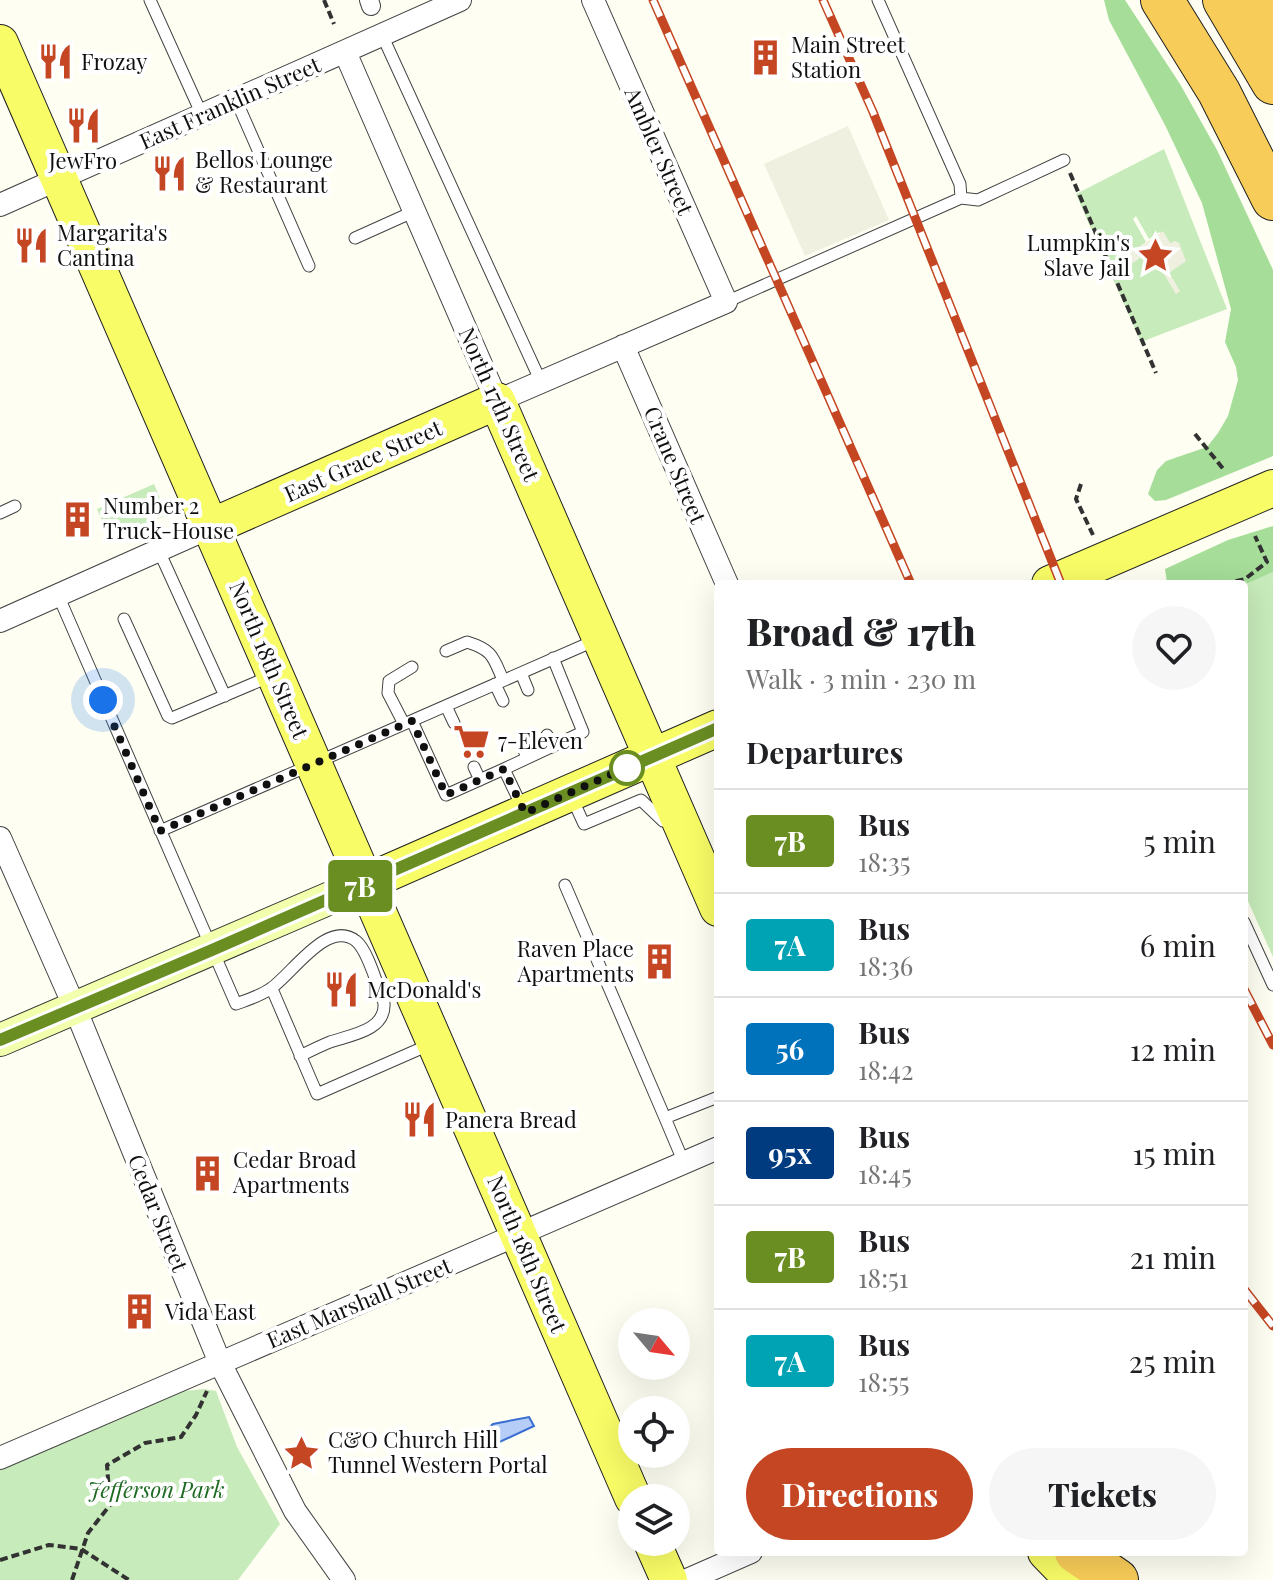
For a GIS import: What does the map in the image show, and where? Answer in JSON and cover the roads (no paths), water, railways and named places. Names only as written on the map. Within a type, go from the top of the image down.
[{"type":"highway","points":[[1162,0],[1219,92],[1273,199]]},
{"type":"highway","points":[[1224,0],[1273,83]]},
{"type":"highway","points":[[1262,0],[1273,22]]},
{"type":"highway","points":[[1082,1556],[1117,1580]]},
{"type":"main road","name":"North 18th Street","points":[[0,43],[627,1484]]},
{"type":"main road","name":"East Grace Street","points":[[211,527],[497,401]]},
{"type":"main road","name":"North 17th Street","points":[[497,401],[714,899]]},
{"type":"main road","points":[[1086,577],[1273,488]]},
{"type":"main road","points":[[0,1040],[714,730]]},
{"type":"main road","points":[[658,1556],[669,1580]]},
{"type":"main road","points":[[1050,1556],[1073,1580]]},
{"type":"street","name":"East Franklin Street","points":[[0,205],[460,0]]},
{"type":"street","name":"Ambler Street","points":[[593,0],[726,302]]},
{"type":"street","name":"North 17th Street","points":[[345,52],[497,401]]},
{"type":"street","name":"East Grace Street","points":[[497,401],[726,302]]},
{"type":"street","name":"Crane Street","points":[[623,346],[725,580]]},
{"type":"street","name":"East Grace Street","points":[[0,621],[211,527]]},
{"type":"street","name":"Cedar Street","points":[[0,838],[75,1008],[220,1363],[295,1511],[344,1580]]},
{"type":"street","name":"East Marshall Street","points":[[0,1458],[714,1150]]},
{"type":"street","points":[[687,1580],[742,1556]]},
{"type":"lane","points":[[150,0],[202,115]]},
{"type":"lane","points":[[878,0],[960,184],[961,198]]},
{"type":"lane","points":[[382,35],[541,382]]},
{"type":"lane","points":[[236,100],[309,266]]},
{"type":"lane","points":[[726,302],[961,198],[978,200],[1064,160]]},
{"type":"lane","points":[[355,238],[415,211]]},
{"type":"lane","points":[[0,513],[15,506]]},
{"type":"lane","points":[[159,551],[225,696]]},
{"type":"lane","points":[[58,595],[236,1004],[272,989],[328,938],[341,935],[356,940],[363,950],[384,1003],[380,1020],[362,1032],[300,1056]]},
{"type":"lane","points":[[124,619],[168,716],[178,717],[275,674]]},
{"type":"lane","points":[[160,831],[600,638]]},
{"type":"lane","points":[[446,651],[467,642],[484,647],[492,655],[503,701]]},
{"type":"lane","points":[[412,667],[389,681],[388,693],[408,722],[446,795],[583,732],[553,658]]},
{"type":"lane","points":[[521,673],[528,690]]},
{"type":"lane","points":[[446,706],[454,723]]},
{"type":"lane","points":[[547,735],[552,747]]},
{"type":"lane","points":[[522,745],[527,758]]},
{"type":"lane","points":[[474,767],[480,780]]},
{"type":"lane","points":[[504,769],[525,813]]},
{"type":"lane","points":[[569,793],[584,824],[641,800],[663,821],[677,815]]},
{"type":"lane","points":[[565,885],[684,1163]]},
{"type":"lane","points":[[1248,931],[1273,985]]},
{"type":"lane","points":[[272,989],[317,1094],[435,1043]]},
{"type":"lane","points":[[665,1118],[714,1099]]},
{"type":"water","points":[[529,1417],[534,1426],[491,1446],[485,1431],[493,1424]]},
{"type":"railway","points":[[653,0],[909,580]]},
{"type":"railway","points":[[823,0],[873,112],[1059,580]]},
{"type":"railway","points":[[1248,997],[1273,1045]]},
{"type":"railway","points":[[1248,1294],[1273,1326]]},
{"type":"place","name":"Main Street Station","points":[[765,58]]},
{"type":"place","name":"Frozay","points":[[55,62]]},
{"type":"place","name":"JewFro","points":[[83,125]]},
{"type":"place","name":"Bellos Lounge & Restaurant","points":[[169,173]]},
{"type":"place","name":"Margarita's Cantina","points":[[31,246]]},
{"type":"place","name":"Lumpkin's Slave Jail","points":[[1156,256]]},
{"type":"place","name":"Number 2 Truck-House","points":[[77,519]]},
{"type":"place","name":"7-Eleven","points":[[472,741]]},
{"type":"place","name":"Raven Place Apartments","points":[[660,962]]},
{"type":"place","name":"McDonald's","points":[[341,990]]},
{"type":"place","name":"Panera Bread","points":[[419,1120]]},
{"type":"place","name":"Cedar Broad Apartments","points":[[207,1173]]},
{"type":"place","name":"Vida East","points":[[139,1312]]},
{"type":"place","name":"C&O Church Hill Tunnel Western Portal","points":[[302,1453]]},
{"type":"park label","name":"Jefferson Park","points":[[156,1490]]}]
